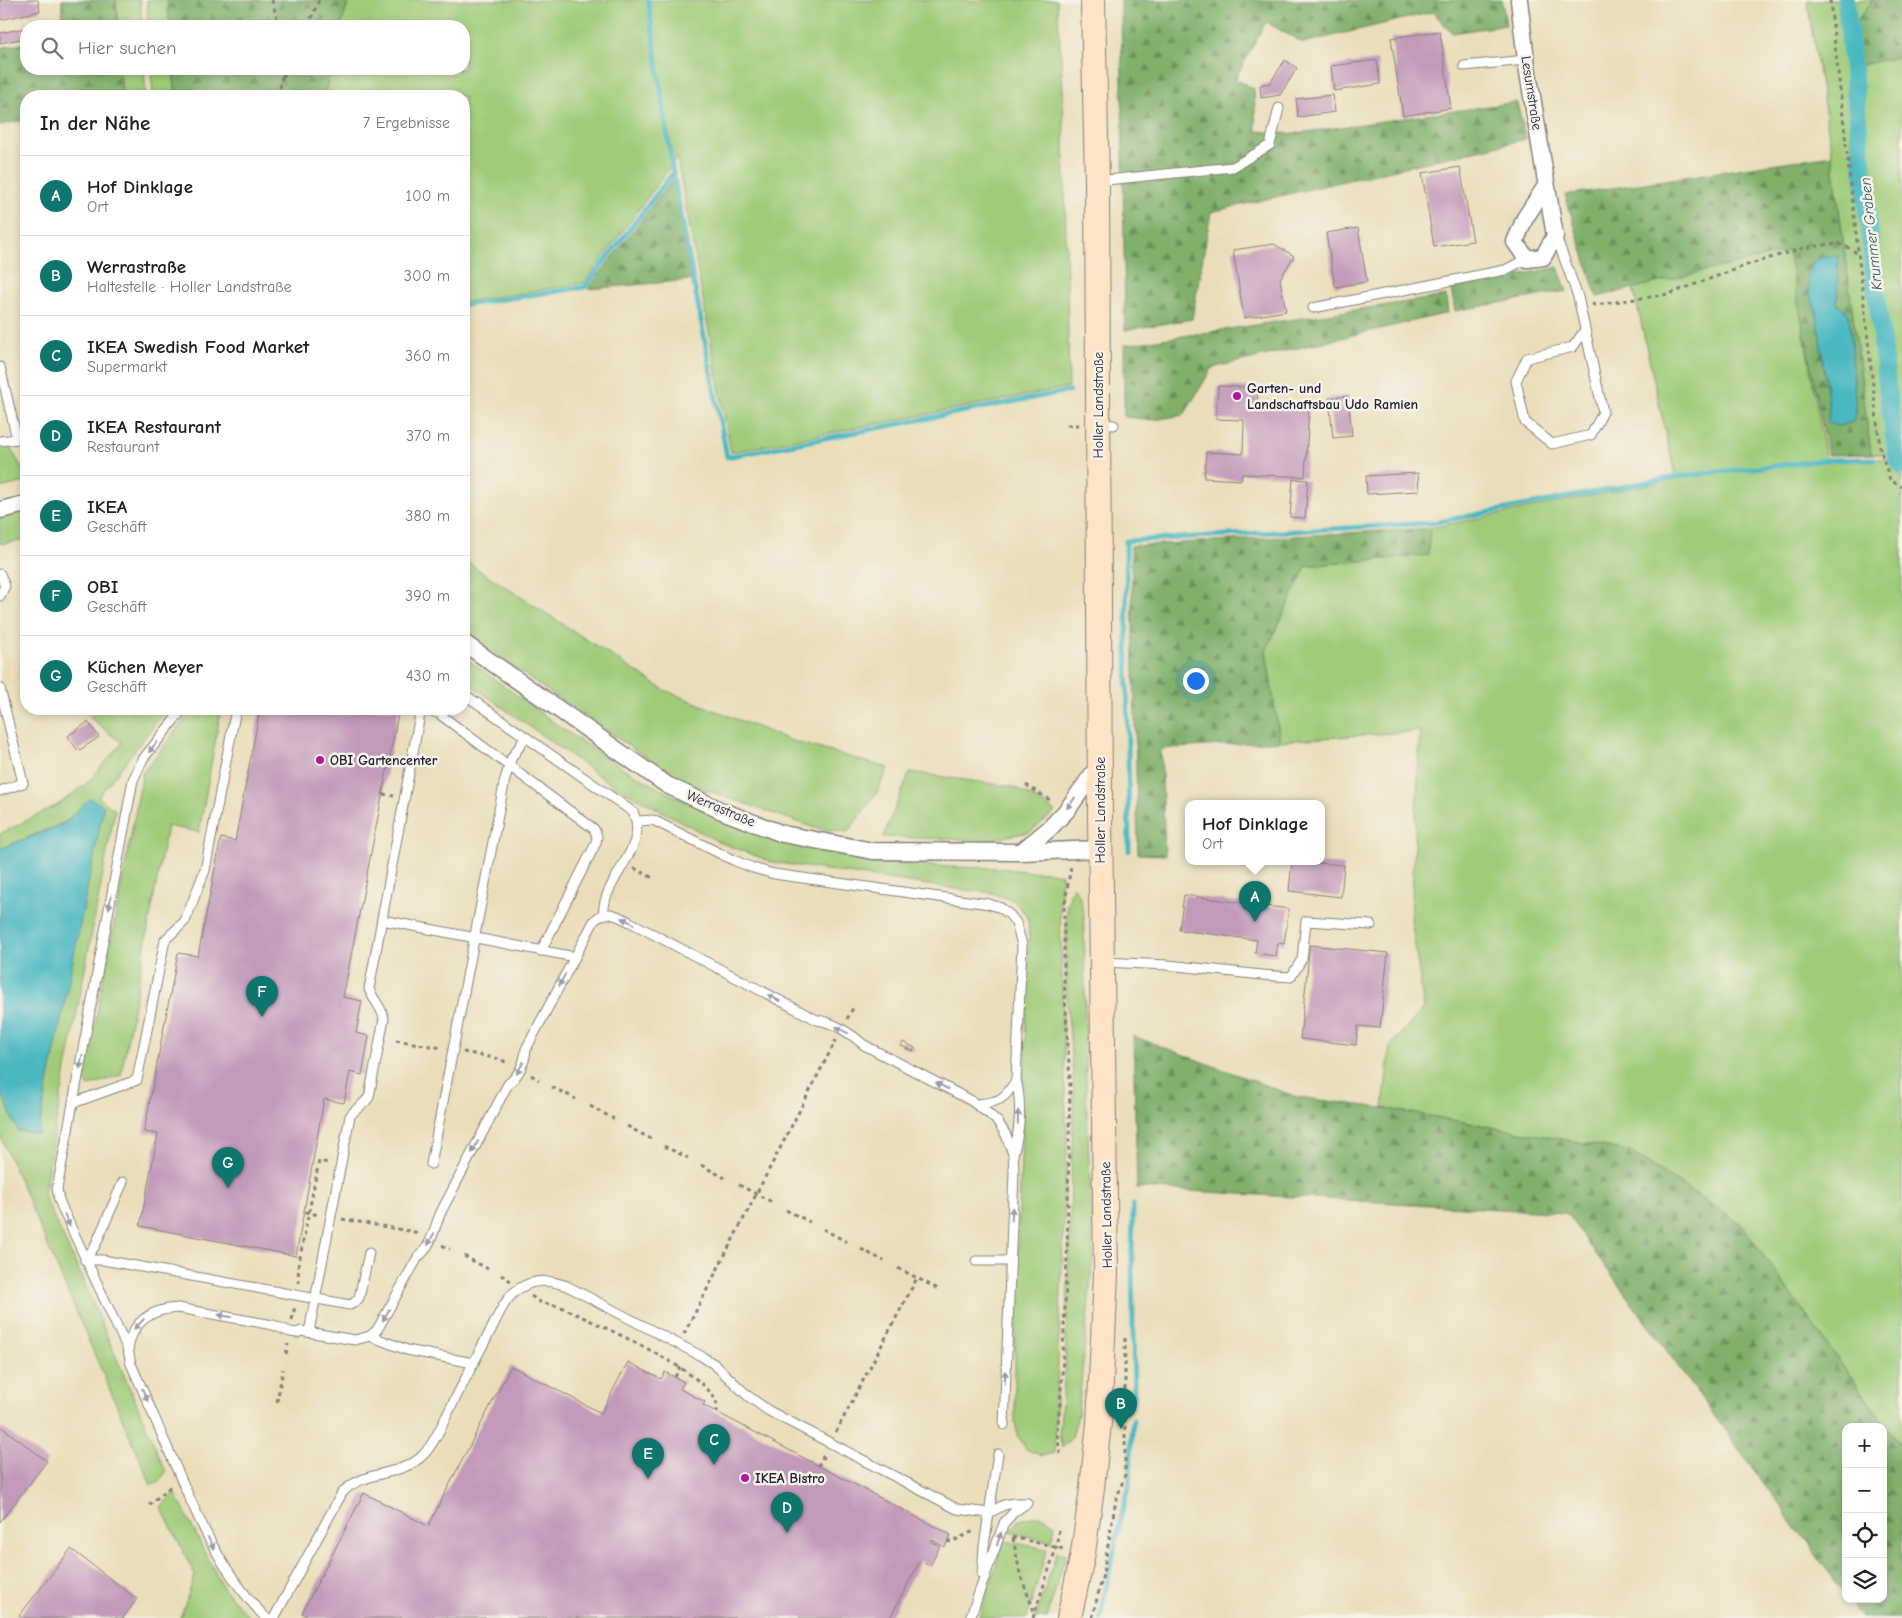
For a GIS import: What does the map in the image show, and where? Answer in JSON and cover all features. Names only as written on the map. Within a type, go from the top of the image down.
[{"type":"main road","name":"Holler Landstraße","points":[[1069,1618],[1084,1553],[1099,1423],[1106,1274],[1100,764],[1106,424],[1096,181],[1093,0]]},
{"type":"street","name":"Lesumstraße","points":[[1519,0],[1526,60],[1556,236]]},
{"type":"street","points":[[1546,186],[1526,218],[1515,242],[1527,259],[1543,257],[1556,236]]},
{"type":"street","points":[[0,510],[20,505]]},
{"type":"street","name":"Werrastraße","points":[[470,647],[667,785],[722,811],[784,834],[872,851],[1021,852],[1101,849]]},
{"type":"street","points":[[1021,852],[1049,828],[1066,810],[1100,764]]},
{"type":"lane","points":[[1464,66],[1526,60]]},
{"type":"lane","points":[[1096,181],[1233,167],[1270,145],[1280,108]]},
{"type":"lane","points":[[1556,236],[1578,297],[1603,412],[1591,435],[1552,444],[1525,422],[1516,381],[1527,358],[1573,347],[1585,330]]},
{"type":"lane","points":[[1312,308],[1505,270],[1527,259]]},
{"type":"lane","points":[[0,366],[20,431]]},
{"type":"lane","points":[[0,441],[20,438]]},
{"type":"lane","points":[[0,574],[5,586],[0,596]]},
{"type":"lane","points":[[0,688],[23,783],[0,791]]},
{"type":"lane","points":[[470,698],[633,812],[637,821],[635,841],[606,898],[603,914]]},
{"type":"lane","points":[[178,715],[143,759],[133,780],[57,1189],[59,1200],[128,1350],[131,1364],[201,1524],[220,1560],[245,1595],[266,1618]]},
{"type":"lane","points":[[73,1103],[137,1080],[165,940],[184,921],[205,870],[235,715]]},
{"type":"lane","points":[[309,1332],[350,1116],[354,1110],[364,1104],[369,1096],[384,1019],[382,1010],[371,996],[369,989],[420,715]]},
{"type":"lane","points":[[441,715],[594,829],[597,836],[594,847],[541,951]]},
{"type":"lane","points":[[431,1164],[505,779],[512,756],[526,737]]},
{"type":"lane","points":[[637,821],[652,820],[733,860],[774,874],[973,902],[1001,908],[1010,915],[1016,923],[1022,945],[1016,1080],[1019,1091],[1018,1138],[1013,1154]]},
{"type":"lane","points":[[128,1350],[129,1337],[133,1329],[141,1321],[150,1315],[171,1308],[273,1325],[290,1332],[309,1332],[355,1340],[370,1336],[377,1330],[418,1257],[424,1252],[431,1239],[437,1227],[438,1219],[508,1084],[520,1070],[525,1058],[526,1049],[594,921],[603,914],[613,914],[817,1020],[824,1021],[857,1038],[864,1045],[978,1104],[998,1122],[1006,1135],[1013,1154],[1014,1172],[1004,1425]]},
{"type":"lane","points":[[382,920],[575,957]]},
{"type":"lane","points":[[1102,962],[1168,965],[1291,977],[1302,959],[1306,921],[1372,925]]},
{"type":"lane","points":[[978,1104],[1004,1098],[1016,1080]]},
{"type":"lane","points":[[85,1260],[95,1246],[123,1182]]},
{"type":"lane","points":[[85,1260],[104,1260],[344,1305],[355,1302],[361,1292],[369,1253]]},
{"type":"lane","points":[[976,1260],[1009,1261]]},
{"type":"lane","points":[[274,1618],[342,1493],[355,1482],[405,1466],[423,1456],[438,1433],[503,1306],[511,1295],[520,1288],[542,1281],[556,1282],[567,1286],[701,1356],[714,1364],[748,1396],[769,1411],[957,1509],[989,1513],[1004,1505],[1027,1503],[1004,1522],[970,1618]]},
{"type":"lane","points":[[370,1336],[407,1350],[473,1362]]},
{"type":"lane","points":[[982,1582],[984,1546],[998,1454]]},
{"type":"path","points":[[272,0],[277,20]]},
{"type":"path","points":[[311,20],[320,0]]},
{"type":"path","points":[[1830,0],[1880,448],[1890,480],[1902,487]]},
{"type":"path","points":[[280,90],[282,75]]},
{"type":"path","points":[[282,80],[284,75]]},
{"type":"path","points":[[1578,297],[1595,306],[1669,294],[1747,265],[1803,248],[1838,243],[1859,256]]},
{"type":"path","points":[[382,794],[396,797]]},
{"type":"path","points":[[1060,1454],[1057,1434],[1062,1378],[1067,1257],[1070,1081],[1064,979],[1064,908],[1073,849]]},
{"type":"path","points":[[632,867],[653,878]]},
{"type":"path","points":[[682,1338],[758,1195],[854,1006]]},
{"type":"path","points":[[396,1040],[445,1049]]},
{"type":"path","points":[[460,1052],[500,1059],[508,1064]]},
{"type":"path","points":[[552,1087],[576,1100]]},
{"type":"path","points":[[590,1106],[614,1119]]},
{"type":"path","points":[[627,1126],[651,1139]]},
{"type":"path","points":[[664,1146],[688,1158]]},
{"type":"path","points":[[298,1288],[300,1274],[298,1267],[307,1212],[319,1161],[341,1165]]},
{"type":"path","points":[[701,1165],[725,1178]]},
{"type":"path","points":[[739,1185],[772,1202]]},
{"type":"path","points":[[786,1210],[810,1222]]},
{"type":"path","points":[[307,1212],[322,1216]]},
{"type":"path","points":[[339,1218],[420,1233]]},
{"type":"path","points":[[823,1229],[847,1242]]},
{"type":"path","points":[[861,1249],[884,1261]]},
{"type":"path","points":[[464,1256],[488,1269]]},
{"type":"path","points":[[898,1268],[938,1289]]},
{"type":"path","points":[[501,1275],[513,1282]]},
{"type":"path","points":[[834,1435],[917,1278]]},
{"type":"path","points":[[526,1294],[540,1302],[561,1307],[680,1367],[710,1392],[717,1402],[717,1412]]},
{"type":"path","points":[[292,1320],[295,1303]]},
{"type":"path","points":[[670,1361],[674,1354]]},
{"type":"path","points":[[675,1377],[680,1367]]},
{"type":"path","points":[[277,1402],[283,1369]]},
{"type":"path","points":[[818,1466],[826,1451]]},
{"type":"path","points":[[149,1505],[181,1478]]},
{"type":"path","points":[[1033,1618],[1056,1548],[1059,1529]]},
{"type":"path","points":[[947,1541],[951,1542],[976,1530],[981,1530]]},
{"type":"path","points":[[1006,1536],[1056,1548]]},
{"type":"path","points":[[1012,1537],[1020,1574],[1035,1612]]},
{"type":"green space","points":[[62,0],[116,0],[118,20],[61,20]]},
{"type":"green space","points":[[116,0],[140,0],[142,20],[118,20]]},
{"type":"green space","points":[[147,0],[167,0],[169,20],[148,20]]},
{"type":"green space","points":[[167,0],[349,0],[343,20],[169,20]]},
{"type":"green space","points":[[349,0],[1057,0],[1063,90],[1069,387],[731,452],[677,158],[584,283],[470,301],[470,90],[326,90],[329,75],[470,75],[470,20],[343,20]]},
{"type":"green space","points":[[1121,0],[1502,0],[1506,25],[1452,33],[1433,12],[1303,43],[1266,22],[1235,79],[1254,89],[1256,131],[1292,134],[1517,102],[1526,139],[1211,212],[1192,319],[1125,330]]},
{"type":"green space","points":[[1807,0],[1841,0],[1892,454],[1871,454],[1832,155]]},
{"type":"green space","points":[[1850,0],[1873,0],[1852,27]]},
{"type":"green space","points":[[1873,0],[1902,0],[1902,56],[1861,65],[1852,27]]},
{"type":"green space","points":[[20,44],[20,75],[120,75],[122,90],[20,90],[20,121],[0,125],[0,48]]},
{"type":"green space","points":[[1902,56],[1902,1448],[1887,1427],[1887,1423],[1884,1423],[1740,1223],[1629,1151],[1383,1108],[1390,1046],[1424,1008],[1411,918],[1420,731],[1280,741],[1266,651],[1306,566],[1428,555],[1430,528],[1676,479],[1633,287],[1789,250],[1826,459],[1897,459],[1861,65]]},
{"type":"green space","points":[[120,75],[144,75],[146,90],[122,90]]},
{"type":"green space","points":[[151,75],[174,75],[175,90],[153,90]]},
{"type":"green space","points":[[174,75],[329,75],[326,90],[175,90]]},
{"type":"green space","points":[[1832,155],[1871,454],[1828,455],[1788,251],[1597,297],[1565,195]],"holes":[[[1809,291],[1837,304],[1849,314],[1856,412],[1828,416],[1829,407],[1817,314]]]},
{"type":"green space","points":[[673,179],[691,280],[588,289]]},
{"type":"green space","points":[[1558,267],[1567,291],[1455,311],[1451,289]]},
{"type":"green space","points":[[1446,296],[1448,313],[1212,368],[1184,415],[1154,420],[1124,417],[1124,345]]},
{"type":"green space","points":[[8,444],[20,465],[20,483],[0,488],[0,446]]},
{"type":"green space","points":[[20,513],[20,541],[0,544],[0,518]]},
{"type":"green space","points":[[1430,528],[1428,555],[1306,566],[1266,651],[1280,741],[1161,749],[1165,855],[1138,854],[1131,546]]},
{"type":"green space","points":[[470,564],[664,690],[789,740],[888,768],[877,792],[848,832],[815,828],[683,782],[470,636]]},
{"type":"green space","points":[[470,661],[564,730],[614,763],[664,791],[745,829],[838,855],[885,862],[947,867],[999,868],[1051,872],[1062,875],[1060,909],[1067,1150],[1054,1453],[1042,1456],[1026,1449],[1018,1436],[1015,1423],[1015,1325],[1029,938],[1028,917],[1014,901],[990,892],[956,889],[772,862],[719,842],[608,782],[470,684]]},
{"type":"green space","points":[[92,715],[162,715],[98,797],[115,810],[51,1149],[44,1196],[78,1269],[166,1472],[158,1483],[151,1485],[0,1135],[0,1090],[18,1131],[90,798],[65,822],[0,849],[0,834],[59,804],[86,784],[122,743],[89,717]]},
{"type":"green space","points":[[188,715],[220,715],[199,832],[167,826],[121,1075],[89,1086],[84,1081],[143,772]]},
{"type":"green space","points":[[910,772],[1013,787],[1040,801],[1055,812],[1030,832],[987,840],[883,837]]},
{"type":"green space","points":[[1073,886],[1079,895],[1084,916],[1086,1089],[1093,1257],[1078,1414],[1072,1437],[1062,1448],[1059,1435],[1065,1371],[1074,1090],[1066,988],[1066,934],[1067,904]]},
{"type":"green space","points":[[1133,1036],[1297,1097],[1383,1108],[1629,1151],[1740,1223],[1884,1423],[1842,1423],[1842,1591],[1566,1213],[1137,1188]]},
{"type":"green space","points":[[1887,1427],[1902,1448],[1902,1618],[1862,1618],[1851,1603],[1887,1603]]},
{"type":"green space","points":[[175,1492],[224,1589],[250,1618],[180,1618],[195,1575],[161,1507]]},
{"type":"green space","points":[[1036,1516],[1046,1518],[1055,1524],[1052,1542],[1009,1532],[1019,1520]]},
{"type":"green space","points":[[1004,1541],[1047,1549],[1027,1618],[979,1618]]},
{"type":"green space","points":[[1057,1552],[1066,1554],[1047,1618],[1035,1618]]},
{"type":"water","points":[[1826,256],[1838,256],[1837,304],[1849,314],[1856,413],[1852,422],[1838,426],[1828,423],[1829,407],[1817,314],[1809,291],[1808,275],[1813,261]]},
{"type":"water","points":[[90,798],[104,806],[38,1134],[18,1131],[0,1090],[0,849],[65,823]]},
{"type":"building","points":[[0,0],[38,0],[40,11],[0,20]]},
{"type":"building","points":[[20,29],[20,39],[0,43],[0,33]]},
{"type":"building","points":[[1440,31],[1451,108],[1403,116],[1391,38]]},
{"type":"building","points":[[1285,60],[1297,68],[1280,95],[1261,98],[1260,85],[1270,83]]},
{"type":"building","points":[[1377,60],[1380,84],[1334,91],[1331,66]]},
{"type":"building","points":[[1333,95],[1335,112],[1298,117],[1296,99]]},
{"type":"building","points":[[1460,167],[1473,241],[1434,247],[1422,173]]},
{"type":"building","points":[[1358,228],[1367,282],[1335,287],[1326,233]]},
{"type":"building","points":[[1274,244],[1294,256],[1280,279],[1286,311],[1244,318],[1233,250]]},
{"type":"building","points":[[1218,386],[1258,388],[1257,405],[1309,408],[1305,477],[1242,474],[1241,480],[1204,478],[1206,452],[1243,454],[1244,420],[1216,419]]},
{"type":"building","points":[[1348,396],[1352,436],[1333,438],[1329,398]]},
{"type":"building","points":[[1418,473],[1419,491],[1367,494],[1366,476]]},
{"type":"building","points":[[1293,479],[1308,480],[1305,518],[1290,517]]},
{"type":"building","points":[[259,715],[398,715],[343,997],[362,1001],[356,1033],[369,1036],[362,1075],[350,1072],[344,1103],[324,1099],[296,1256],[140,1226],[158,1134],[144,1132],[178,953],[198,956],[221,838],[235,841]]},
{"type":"building","points":[[88,722],[99,737],[78,751],[68,736]]},
{"type":"building","points":[[1292,865],[1344,865],[1341,897],[1289,891]]},
{"type":"building","points":[[1184,895],[1289,909],[1284,944],[1278,943],[1276,956],[1255,953],[1257,940],[1179,930]]},
{"type":"building","points":[[1310,945],[1388,953],[1380,1028],[1358,1026],[1356,1045],[1300,1039]]},
{"type":"building","points":[[903,1042],[915,1048],[913,1051],[901,1046]]},
{"type":"building","points":[[628,1362],[661,1379],[665,1372],[684,1382],[680,1389],[705,1402],[703,1405],[951,1535],[945,1547],[931,1539],[930,1541],[940,1546],[930,1566],[920,1561],[890,1618],[311,1618],[302,1613],[364,1493],[428,1526],[511,1366],[601,1413]]},
{"type":"building","points":[[0,1426],[47,1461],[0,1522]]},
{"type":"building","points":[[71,1549],[137,1599],[123,1618],[21,1618],[19,1616]]},
{"type":"waterway","points":[[470,304],[585,287],[673,173],[648,0]]},
{"type":"waterway","name":"Krummer Graben","points":[[1846,0],[1882,345],[1897,459],[1902,466]]},
{"type":"waterway","points":[[673,173],[727,457],[1069,391]]},
{"type":"waterway","points":[[1129,851],[1126,541],[1432,523],[1675,477],[1826,460],[1874,459]]},
{"type":"waterway","points":[[1133,1205],[1134,1397]]},
{"type":"waterway","points":[[1100,1618],[1121,1516],[1129,1488],[1133,1420]]},
{"type":"place","name":"Garten- und Landschaftsbau Udo Ramien","points":[[1237,396]]},
{"type":"place","name":"OBI Gartencenter","points":[[320,760]]},
{"type":"place","name":"Hof Dinklage","points":[[1255,922]]},
{"type":"place","name":"OBI","points":[[262,1017]]},
{"type":"place","name":"Küchen Meyer","points":[[228,1188]]},
{"type":"place","name":"Werrastraße","points":[[1121,1429]]},
{"type":"place","name":"IKEA Swedish Food Market","points":[[714,1465]]},
{"type":"place","name":"IKEA Bistro","points":[[745,1478]]},
{"type":"place","name":"IKEA","points":[[648,1479]]},
{"type":"place","name":"IKEA Restaurant","points":[[787,1533]]}]
